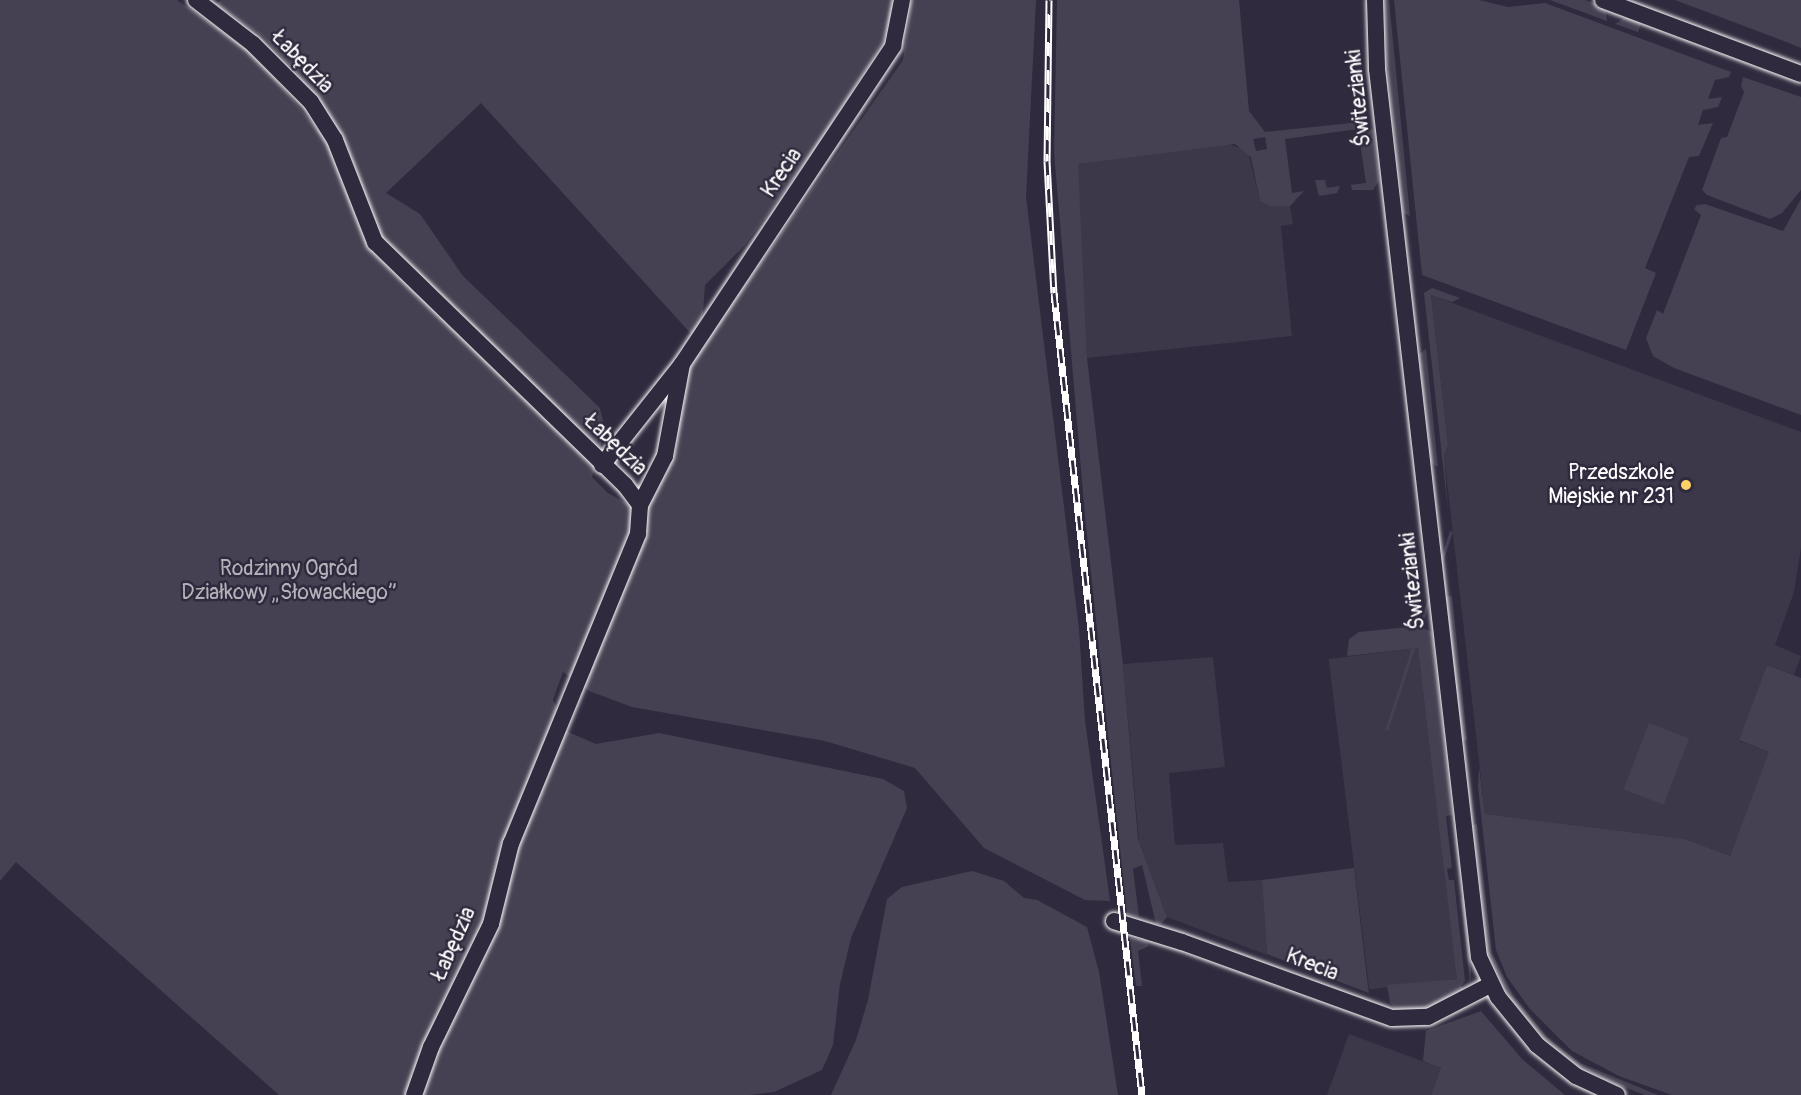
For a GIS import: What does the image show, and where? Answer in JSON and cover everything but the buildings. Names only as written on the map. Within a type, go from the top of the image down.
[{"type":"street","name":"Łabędzia","points":[[196,0],[253,44],[311,102],[335,140],[375,242],[640,505],[638,534],[511,843],[491,924],[431,1047],[414,1095]]},
{"type":"street","name":"Krecia","points":[[602,465],[682,364],[893,46],[902,0]]},
{"type":"street","name":"Świtezianki","points":[[1375,0],[1377,69],[1476,940],[1490,985],[1544,1052],[1576,1076],[1617,1095]]},
{"type":"street","points":[[1603,0],[1801,74]]},
{"type":"street","name":"Krecia","points":[[640,505],[664,456],[682,364]]},
{"type":"street","name":"Krecia","points":[[1114,921],[1182,942],[1392,1018],[1428,1017],[1490,985]]},
{"type":"shaded area","points":[[1225,143],[1248,151],[1260,201],[1270,206],[1290,206],[1293,224],[1281,226],[1292,336],[1087,358],[1077,164]]},
{"type":"shaded area","points":[[1431,295],[1801,432],[1801,548],[1794,592],[1775,645],[1801,656],[1794,675],[1767,665],[1739,741],[1770,752],[1730,856],[1685,839],[1485,814],[1444,455],[1448,445]]},
{"type":"shaded area","points":[[1418,648],[1459,979],[1369,989],[1329,659]]},
{"type":"shaded area","points":[[1213,657],[1225,767],[1169,773],[1175,845],[1223,843],[1228,882],[1262,880],[1267,955],[1167,917],[1139,841],[1123,664]]},
{"type":"shaded area","points":[[1349,1034],[1441,1068],[1431,1095],[1327,1095]]},
{"type":"green space","name":"Rodzinny Ogród Działkowy „Słowackiego”","points":[[0,0],[177,0],[255,55],[324,137],[347,149],[340,132],[295,71],[263,37],[216,4],[221,0],[892,0],[893,12],[884,40],[816,148],[745,245],[705,285],[703,313],[694,337],[481,103],[386,193],[420,214],[463,276],[600,408],[605,430],[592,477],[608,493],[628,504],[652,498],[675,453],[687,368],[903,60],[912,0],[1036,0],[1026,197],[1079,629],[1085,721],[1110,901],[1085,900],[984,848],[915,768],[825,741],[632,707],[589,691],[563,672],[553,700],[568,732],[596,744],[659,733],[883,779],[904,791],[907,808],[851,938],[840,984],[833,1045],[822,1070],[774,1092],[750,1095],[279,1095],[16,862],[0,881]]},
{"type":"green space","points":[[1057,0],[1239,0],[1249,111],[1265,132],[1361,122],[1373,130],[1379,181],[1373,190],[1352,190],[1351,185],[1366,183],[1358,129],[1285,139],[1292,193],[1304,191],[1290,206],[1270,206],[1260,201],[1251,157],[1235,144],[1078,164],[1087,358],[1123,664],[1138,839],[1167,917],[1161,924],[1156,924],[1142,865],[1133,869],[1139,917],[1127,914],[1085,516],[1054,152]],"holes":[[[1265,137],[1267,149],[1256,151],[1253,139]]]},
{"type":"green space","points":[[1385,0],[1389,0],[1410,216],[1403,213],[1387,64]]},
{"type":"green space","points":[[1394,0],[1479,0],[1508,7],[1545,3],[1731,72],[1729,77],[1715,80],[1708,99],[1722,97],[1718,107],[1703,110],[1698,125],[1713,123],[1699,156],[1689,157],[1645,268],[1656,273],[1626,350],[1422,275]]},
{"type":"green space","points":[[1550,0],[1585,0],[1600,5],[1606,13],[1607,21]]},
{"type":"green space","points":[[1675,0],[1801,0],[1801,48],[1789,43]]},
{"type":"green space","points":[[1626,17],[1642,21],[1638,32],[1615,24]]},
{"type":"green space","points":[[1743,77],[1801,97],[1801,190],[1782,213],[1770,219],[1707,195],[1702,190],[1721,138],[1727,137],[1744,92],[1741,86]]},
{"type":"green space","points":[[1315,180],[1325,180],[1327,188],[1340,186],[1337,193],[1319,196]]},
{"type":"green space","points":[[1801,199],[1801,415],[1674,368],[1653,356],[1646,338],[1657,310],[1663,314],[1701,215],[1694,209],[1697,205],[1705,204],[1783,231]]},
{"type":"green space","points":[[1432,288],[1460,298],[1452,302],[1431,295],[1448,445],[1444,455],[1448,511],[1424,293]]},
{"type":"green space","points":[[1426,349],[1438,467],[1431,463],[1419,354]]},
{"type":"green space","points":[[1450,531],[1453,532],[1388,731],[1385,730]]},
{"type":"green space","points":[[1452,596],[1467,740],[1461,741],[1446,597]]},
{"type":"green space","points":[[1418,626],[1432,632],[1452,815],[1446,816],[1452,868],[1447,869],[1449,880],[1454,880],[1465,981],[1461,986],[1464,990],[1430,1008],[1397,1011],[1390,1003],[1387,985],[1457,979],[1418,648],[1347,656],[1349,639],[1359,632]]},
{"type":"green space","points":[[1767,665],[1801,678],[1801,1095],[1672,1095],[1619,1076],[1572,1051],[1530,1009],[1507,977],[1496,950],[1478,787],[1479,767],[1485,814],[1685,839],[1730,856],[1769,752],[1739,740]]},
{"type":"green space","points":[[1649,723],[1689,738],[1664,805],[1624,789]]},
{"type":"green space","points":[[1477,824],[1492,953],[1513,995],[1547,1037],[1580,1063],[1658,1095],[1645,1095],[1578,1066],[1544,1038],[1511,999],[1488,953],[1473,825]]},
{"type":"green space","points":[[1354,868],[1369,993],[1267,954],[1262,880]]},
{"type":"green space","points":[[972,871],[1004,881],[1024,898],[1037,900],[1087,927],[1099,972],[1118,1095],[831,1095],[856,1040],[868,1000],[887,899],[902,887]]},
{"type":"green space","points":[[1463,898],[1471,971],[1470,983],[1461,899]]},
{"type":"green space","points":[[1130,938],[1146,941],[1149,946],[1138,951],[1142,986],[1136,986]]},
{"type":"green space","points":[[1481,1011],[1522,1059],[1565,1095],[1431,1095],[1441,1068],[1423,1061],[1426,1031]]},
{"type":"railway","points":[[1049,0],[1047,161],[1054,293],[1142,1095]]},
{"type":"place","name":"Przedszkole Miejskie nr 231","points":[[1686,485]]}]
